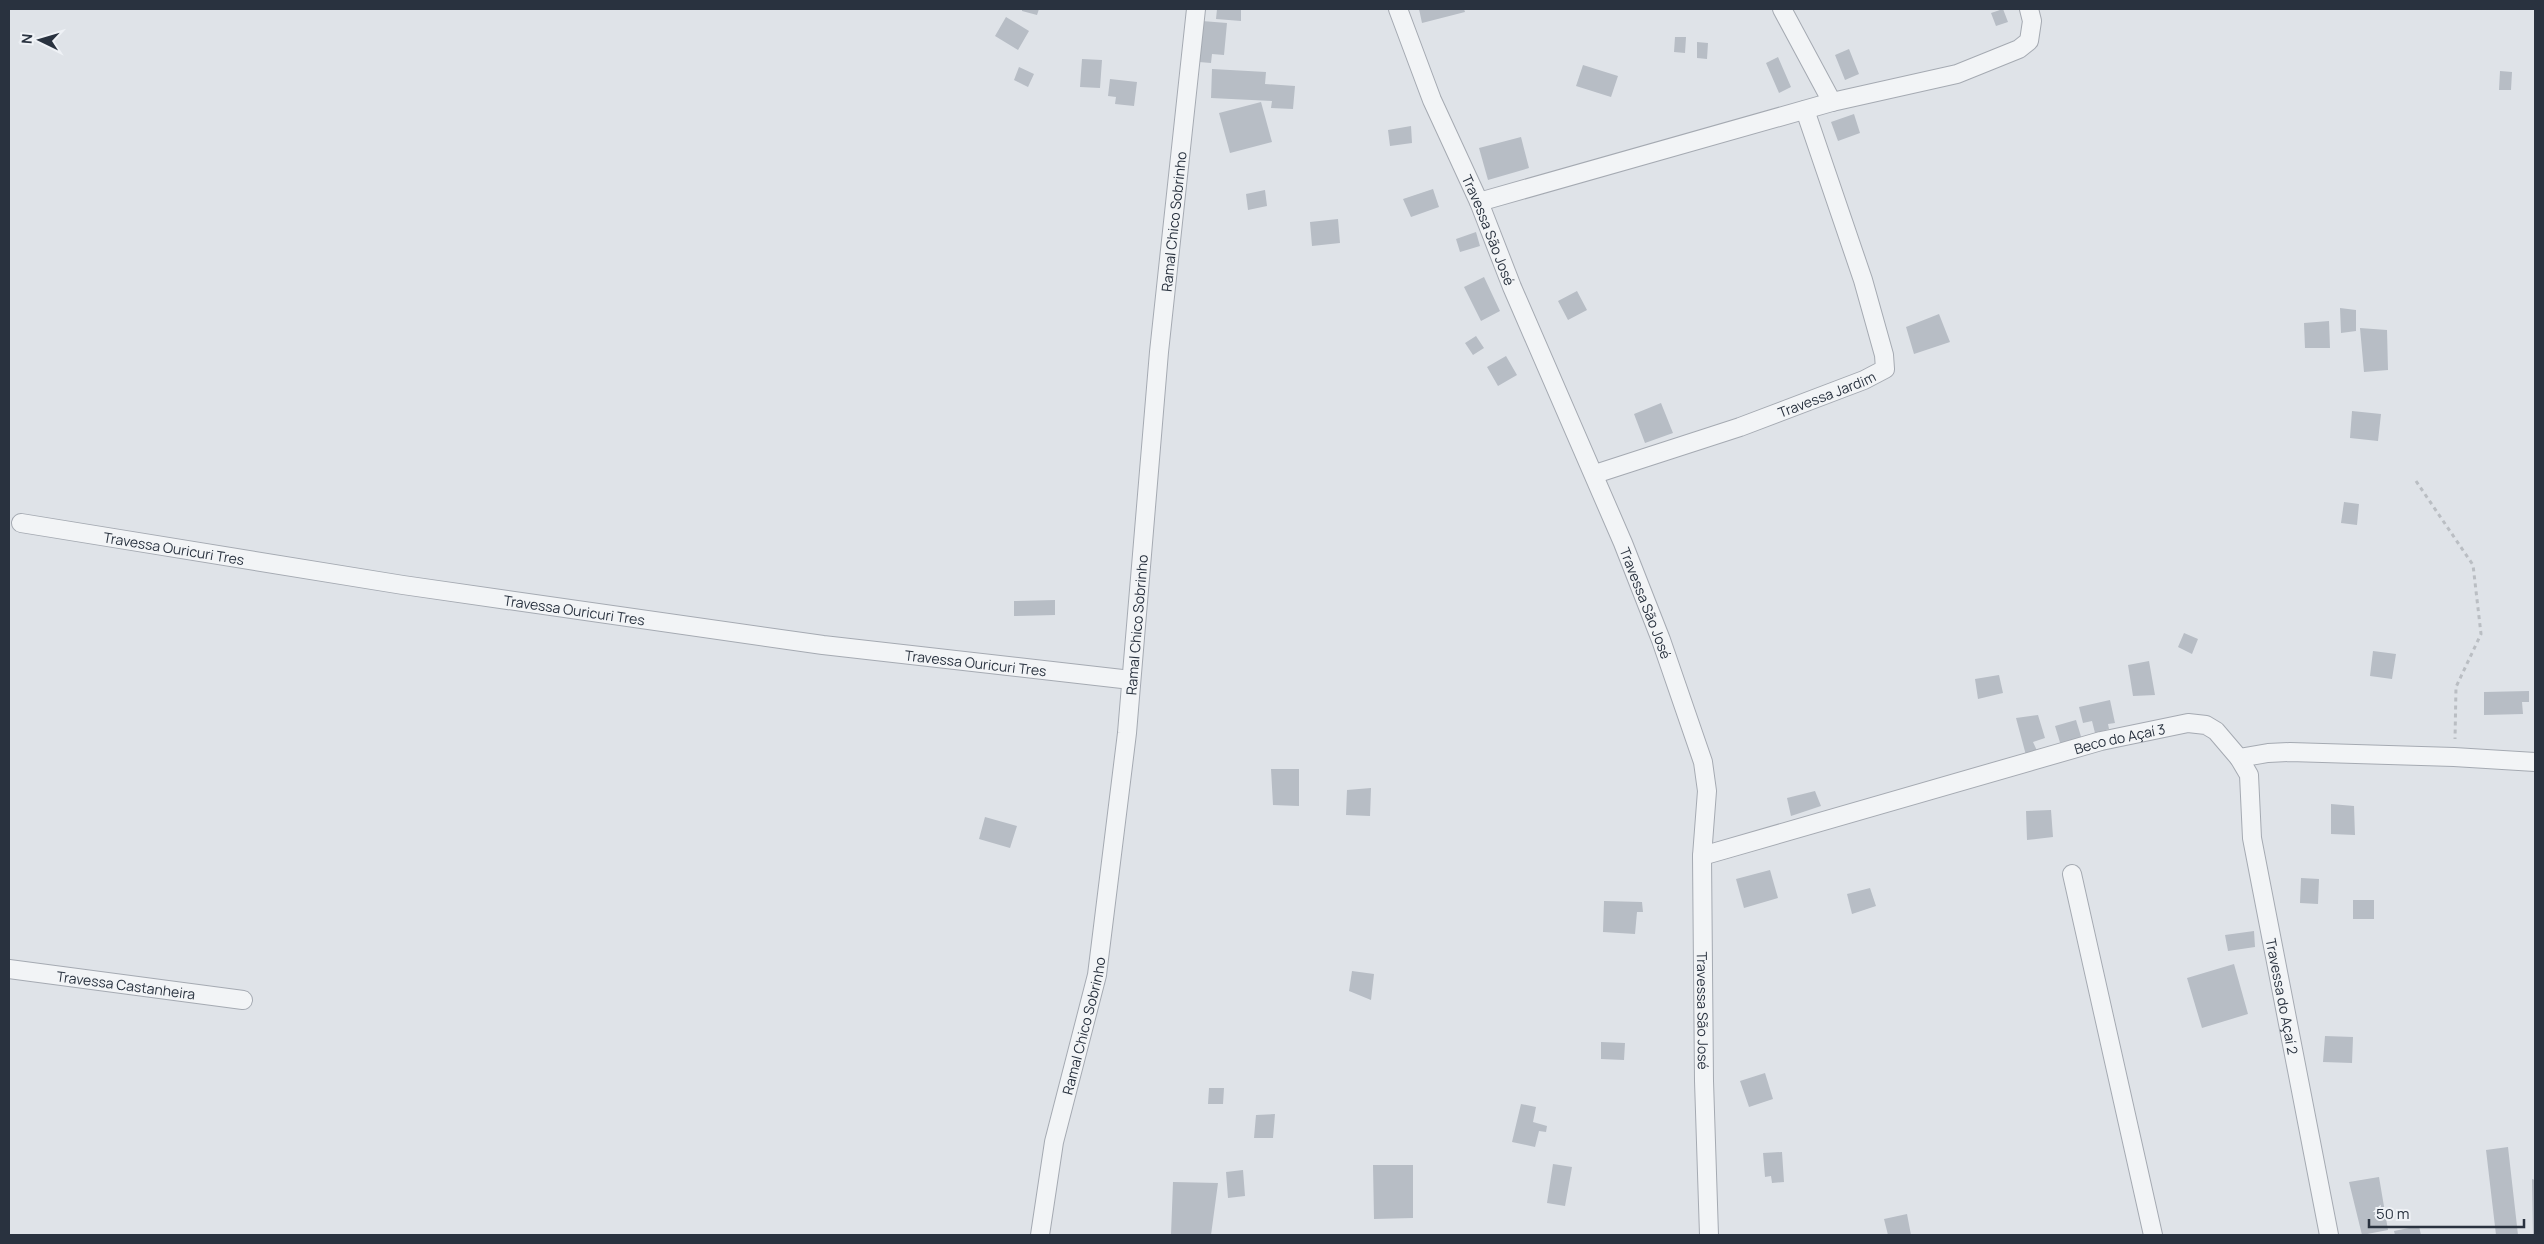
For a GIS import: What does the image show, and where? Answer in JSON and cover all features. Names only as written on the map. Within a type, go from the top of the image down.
[{"type":"street","name":"Ramal Chico Sobrinho","points":[[1040,1235],[1054,1142],[1097,975],[1127,733],[1159,352],[1196,9]]},
{"type":"street","name":"Travessa São José","points":[[1398,9],[1432,100],[1479,202],[1512,287],[1595,474],[1661,640],[1703,762],[1707,791],[1702,856],[1704,1081],[1709,1235]]},
{"type":"street","points":[[1782,9],[1832,102]]},
{"type":"street","points":[[1479,202],[1832,102],[1957,74],[2019,49],[2029,40],[2032,32],[2029,9]]},
{"type":"street","name":"Travessa Jardim","points":[[1595,474],[1740,427],[1864,380],[1885,369],[1884,354],[1863,280],[1805,110]]},
{"type":"street","name":"Travessa Ouricuri Tres","points":[[21,523],[403,585],[774,638],[1131,680]]},
{"type":"street","name":"Beco do Açaí 3","points":[[1702,856],[2101,741],[2188,724],[2206,725],[2216,731],[2240,758]]},
{"type":"street","points":[[2240,758],[2268,753],[2290,752],[2454,757],[2535,762]]},
{"type":"street","name":"Travessa do Açaí 2","points":[[2240,758],[2249,775],[2252,838],[2329,1235]]},
{"type":"street","points":[[2072,874],[2153,1235]]},
{"type":"street","name":"Travessa Castanheira","points":[[9,969],[243,1000]]},
{"type":"path","points":[[2416,481],[2473,565],[2481,634],[2456,687],[2454,757]]},
{"type":"building","points":[[1022,9],[1039,9],[1037,15],[1022,11]]},
{"type":"building","points":[[1217,9],[1241,9],[1241,21],[1216,19]]},
{"type":"building","points":[[1419,9],[1464,9],[1465,12],[1422,23]]},
{"type":"building","points":[[2003,9],[2008,22],[1996,26],[1991,13]]},
{"type":"building","points":[[1006,17],[1029,31],[1018,50],[995,36]]},
{"type":"building","points":[[1202,21],[1227,23],[1224,55],[1212,54],[1211,63],[1199,62]]},
{"type":"building","points":[[1675,37],[1686,37],[1685,53],[1674,52]]},
{"type":"building","points":[[1697,42],[1708,43],[1707,59],[1697,58]]},
{"type":"building","points":[[1849,49],[1859,74],[1845,80],[1835,55]]},
{"type":"building","points":[[1778,57],[1791,87],[1779,93],[1766,63]]},
{"type":"building","points":[[1082,59],[1102,60],[1100,88],[1080,87]]},
{"type":"building","points":[[1583,65],[1618,76],[1611,97],[1576,86]]},
{"type":"building","points":[[1019,67],[1034,74],[1028,87],[1014,80]]},
{"type":"building","points":[[1212,69],[1266,72],[1265,84],[1295,86],[1293,109],[1271,108],[1272,101],[1211,98]]},
{"type":"building","points":[[2500,71],[2512,72],[2511,90],[2499,90]]},
{"type":"building","points":[[1110,79],[1137,82],[1134,106],[1115,104],[1116,97],[1108,96]]},
{"type":"building","points":[[1261,102],[1272,142],[1230,153],[1219,113]]},
{"type":"building","points":[[1854,114],[1860,133],[1838,141],[1831,122]]},
{"type":"building","points":[[1411,126],[1412,143],[1390,146],[1388,130]]},
{"type":"building","points":[[1521,137],[1529,168],[1488,180],[1479,148]]},
{"type":"building","points":[[1433,189],[1439,207],[1411,217],[1403,199]]},
{"type":"building","points":[[1265,190],[1267,206],[1248,210],[1246,194]]},
{"type":"building","points":[[1338,219],[1340,243],[1312,246],[1310,222]]},
{"type":"building","points":[[1476,232],[1480,246],[1460,252],[1456,239]]},
{"type":"building","points":[[1484,277],[1500,311],[1481,321],[1464,287]]},
{"type":"building","points":[[1577,291],[1587,310],[1568,320],[1558,301]]},
{"type":"building","points":[[2340,308],[2356,310],[2356,331],[2341,333]]},
{"type":"building","points":[[1939,314],[1950,342],[1914,354],[1906,327]]},
{"type":"building","points":[[2329,321],[2330,348],[2305,348],[2304,323]]},
{"type":"building","points":[[2360,328],[2387,330],[2388,370],[2364,372]]},
{"type":"building","points":[[1476,336],[1484,348],[1473,355],[1465,343]]},
{"type":"building","points":[[1506,356],[1517,375],[1498,386],[1487,367]]},
{"type":"building","points":[[1661,403],[1673,433],[1645,443],[1634,414]]},
{"type":"building","points":[[2352,411],[2381,414],[2378,441],[2350,438]]},
{"type":"building","points":[[2344,502],[2359,504],[2357,525],[2341,523]]},
{"type":"building","points":[[1055,600],[1055,615],[1014,616],[1014,601]]},
{"type":"building","points":[[2184,633],[2198,639],[2192,654],[2178,647]]},
{"type":"building","points":[[2373,651],[2396,654],[2392,679],[2370,676]]},
{"type":"building","points":[[2149,661],[2155,695],[2133,696],[2128,665]]},
{"type":"building","points":[[1999,675],[2003,693],[1978,699],[1975,679]]},
{"type":"building","points":[[2529,691],[2529,702],[2522,702],[2523,714],[2484,715],[2484,692]]},
{"type":"building","points":[[2110,700],[2115,723],[2108,724],[2109,729],[2095,733],[2092,721],[2083,723],[2079,707]]},
{"type":"building","points":[[2038,715],[2045,738],[2033,742],[2039,755],[2027,759],[2016,718]]},
{"type":"building","points":[[2076,720],[2083,743],[2062,749],[2055,726]]},
{"type":"building","points":[[1271,769],[1299,769],[1299,806],[1273,805]]},
{"type":"building","points":[[1371,788],[1370,816],[1346,815],[1347,790]]},
{"type":"building","points":[[1815,791],[1821,806],[1791,816],[1787,798]]},
{"type":"building","points":[[2331,804],[2354,806],[2355,835],[2331,834]]},
{"type":"building","points":[[2051,810],[2053,837],[2027,840],[2026,811]]},
{"type":"building","points":[[985,817],[1017,826],[1010,848],[979,839]]},
{"type":"building","points":[[1770,870],[1778,898],[1744,908],[1736,879]]},
{"type":"building","points":[[2301,878],[2319,879],[2318,904],[2300,903]]},
{"type":"building","points":[[1870,888],[1876,906],[1852,914],[1847,894]]},
{"type":"building","points":[[2353,900],[2374,900],[2374,919],[2353,919]]},
{"type":"building","points":[[1604,901],[1642,902],[1643,912],[1637,912],[1635,934],[1603,932]]},
{"type":"building","points":[[2254,931],[2255,947],[2228,951],[2225,935]]},
{"type":"building","points":[[2234,964],[2248,1014],[2202,1028],[2187,978]]},
{"type":"building","points":[[1352,971],[1374,974],[1371,1000],[1349,991]]},
{"type":"building","points":[[2325,1036],[2353,1037],[2352,1063],[2323,1062]]},
{"type":"building","points":[[1601,1042],[1625,1043],[1624,1060],[1601,1059]]},
{"type":"building","points":[[1765,1073],[1773,1099],[1749,1107],[1740,1081]]},
{"type":"building","points":[[1209,1088],[1224,1088],[1223,1104],[1208,1104]]},
{"type":"building","points":[[1521,1104],[1536,1107],[1533,1122],[1547,1126],[1546,1132],[1539,1131],[1535,1147],[1512,1142]]},
{"type":"building","points":[[1275,1114],[1273,1138],[1254,1138],[1256,1115]]},
{"type":"building","points":[[2508,1147],[2518,1235],[2496,1235],[2486,1150]]},
{"type":"building","points":[[1782,1152],[1784,1182],[1772,1183],[1771,1176],[1765,1177],[1763,1153]]},
{"type":"building","points":[[1553,1164],[1572,1167],[1565,1206],[1547,1203]]},
{"type":"building","points":[[1373,1165],[1413,1165],[1413,1218],[1374,1219]]},
{"type":"building","points":[[1243,1170],[1245,1196],[1228,1198],[1226,1172]]},
{"type":"building","points":[[2379,1177],[2388,1230],[2362,1235],[2349,1182]]},
{"type":"building","points":[[2532,1179],[2535,1180],[2535,1235],[2533,1235]]},
{"type":"building","points":[[1173,1182],[1218,1183],[1211,1235],[1171,1235]]},
{"type":"building","points":[[1907,1214],[1911,1235],[1888,1235],[1884,1219]]},
{"type":"building","points":[[2419,1226],[2421,1235],[2395,1235],[2394,1231]]}]
